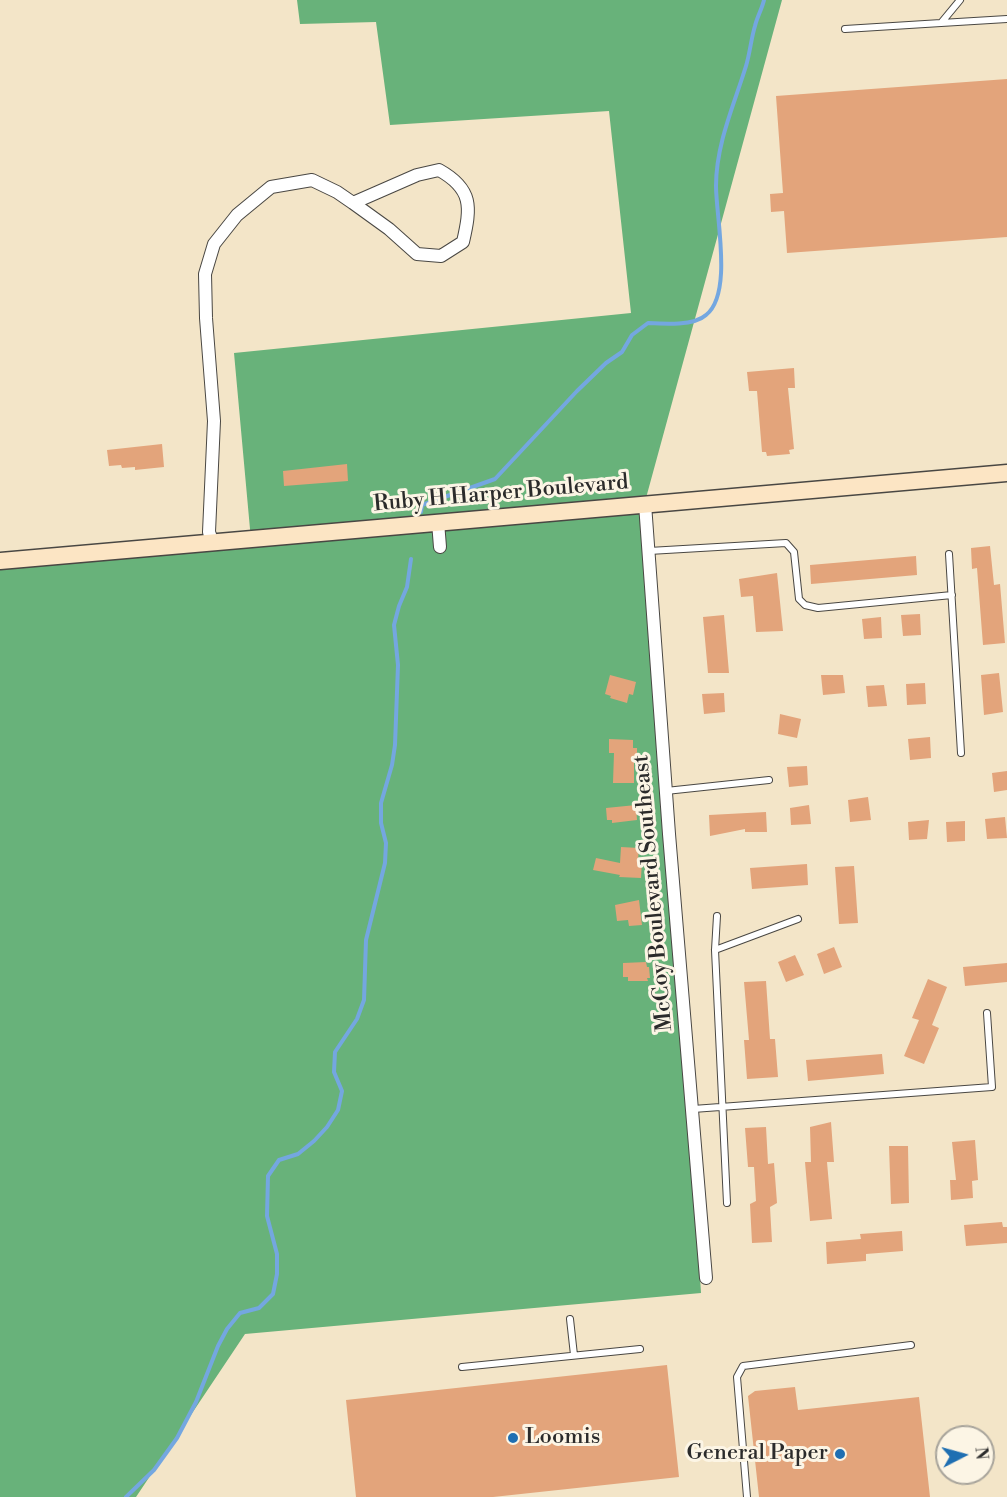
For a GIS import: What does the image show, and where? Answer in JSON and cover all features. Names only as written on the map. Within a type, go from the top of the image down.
[{"type":"street","points":[[212,541],[209,532],[214,421],[205,274],[214,244],[237,215],[271,187],[312,180],[353,203],[389,229],[417,254],[441,256],[463,242],[468,219],[466,196],[455,178],[439,170],[417,175],[353,203]]},
{"type":"street","name":"Ruby H Harper Boulevard","points":[[0,561],[1007,472]]},
{"type":"street","name":"McCoy Boulevard Southeast","points":[[645,504],[706,1278]]},
{"type":"street","points":[[438,522],[440,547]]},
{"type":"lane","points":[[941,23],[960,0]]},
{"type":"lane","points":[[844,29],[1007,19]]},
{"type":"lane","points":[[648,551],[786,543],[794,552],[799,599],[805,605],[818,608],[952,595]]},
{"type":"lane","points":[[949,554],[961,753]]},
{"type":"lane","points":[[666,791],[769,780]]},
{"type":"lane","points":[[717,916],[715,950],[727,1203]]},
{"type":"lane","points":[[715,950],[798,919]]},
{"type":"lane","points":[[693,1109],[992,1086],[987,1012]]},
{"type":"lane","points":[[570,1319],[574,1355]]},
{"type":"lane","points":[[747,1497],[736,1377],[743,1366],[911,1345]]},
{"type":"lane","points":[[462,1367],[640,1348]]},
{"type":"green space","points":[[297,0],[782,0],[646,498],[678,933],[701,1293],[245,1334],[136,1497],[0,1497],[0,554],[251,540],[234,353],[631,313],[609,111],[390,125],[376,22],[300,24]]},
{"type":"building","points":[[1007,79],[1007,237],[787,253],[784,211],[771,212],[770,194],[783,193],[776,96]]},
{"type":"building","points":[[794,368],[795,388],[788,388],[794,449],[789,450],[790,454],[767,456],[766,452],[762,452],[757,391],[749,391],[747,372]]},
{"type":"building","points":[[162,444],[164,467],[135,470],[135,467],[109,466],[107,450]]},
{"type":"building","points":[[347,464],[348,481],[284,486],[283,471]]},
{"type":"building","points":[[990,546],[994,585],[1000,584],[1005,643],[983,645],[977,568],[972,569],[971,548]]},
{"type":"building","points":[[916,556],[917,575],[811,584],[810,565]]},
{"type":"building","points":[[777,573],[783,631],[756,632],[753,596],[741,597],[739,579]]},
{"type":"building","points":[[920,614],[921,635],[903,636],[901,615]]},
{"type":"building","points":[[724,615],[729,673],[708,673],[703,617]]},
{"type":"building","points":[[881,617],[882,638],[864,639],[862,619]]},
{"type":"building","points":[[999,673],[1003,712],[984,715],[981,675]]},
{"type":"building","points":[[610,675],[636,682],[633,695],[629,694],[627,703],[610,698],[611,696],[605,694]]},
{"type":"building","points":[[821,675],[843,675],[845,693],[823,695]]},
{"type":"building","points":[[925,683],[926,704],[907,705],[906,684]]},
{"type":"building","points":[[884,685],[887,706],[868,707],[866,686]]},
{"type":"building","points":[[724,693],[725,712],[704,714],[702,694]]},
{"type":"building","points":[[780,714],[801,719],[797,738],[778,734]]},
{"type":"building","points":[[930,737],[931,758],[910,760],[908,739]]},
{"type":"building","points":[[609,739],[633,740],[633,748],[637,748],[634,783],[613,783],[614,753],[609,753]]},
{"type":"building","points":[[807,766],[808,785],[789,787],[787,767]]},
{"type":"building","points":[[1007,771],[1007,790],[994,792],[992,773]]},
{"type":"building","points":[[868,797],[871,820],[850,822],[848,800]]},
{"type":"building","points":[[636,805],[637,820],[612,823],[612,820],[607,820],[606,808]]},
{"type":"building","points":[[809,805],[811,824],[791,825],[790,808]]},
{"type":"building","points":[[766,812],[767,832],[745,832],[745,829],[710,836],[709,815]]},
{"type":"building","points":[[1005,817],[1007,838],[987,839],[985,819]]},
{"type":"building","points":[[929,820],[927,839],[909,840],[908,822]]},
{"type":"building","points":[[965,821],[965,841],[947,842],[946,822]]},
{"type":"building","points":[[621,847],[639,848],[638,860],[642,861],[641,878],[619,877],[620,875],[593,870],[596,858],[620,863]]},
{"type":"building","points":[[807,864],[808,885],[752,889],[750,868]]},
{"type":"building","points":[[854,866],[858,923],[839,924],[835,867]]},
{"type":"building","points":[[639,900],[642,925],[629,926],[628,920],[617,921],[615,905]]},
{"type":"building","points":[[834,947],[842,967],[824,974],[817,954]]},
{"type":"building","points":[[795,955],[804,975],[786,982],[778,962]]},
{"type":"building","points":[[646,962],[649,967],[648,981],[628,981],[628,977],[623,977],[623,963]]},
{"type":"building","points":[[1007,963],[1007,982],[965,986],[963,967]]},
{"type":"building","points":[[928,979],[947,987],[932,1025],[939,1028],[924,1064],[904,1056],[919,1020],[912,1018]]},
{"type":"building","points":[[766,981],[770,1039],[775,1039],[778,1077],[747,1079],[744,1040],[749,1040],[744,982]]},
{"type":"building","points":[[882,1054],[884,1074],[808,1081],[806,1060]]},
{"type":"building","points":[[831,1122],[834,1162],[827,1162],[832,1219],[810,1221],[805,1162],[811,1162],[810,1127]]},
{"type":"building","points":[[766,1127],[768,1164],[774,1163],[777,1203],[770,1207],[772,1242],[752,1243],[750,1204],[756,1201],[754,1167],[748,1167],[745,1128]]},
{"type":"building","points":[[975,1140],[978,1180],[972,1181],[973,1198],[951,1200],[950,1180],[956,1180],[952,1142]]},
{"type":"building","points":[[889,1146],[908,1146],[909,1203],[891,1204]]},
{"type":"building","points":[[1002,1222],[1003,1227],[1007,1227],[1007,1243],[966,1246],[964,1225]]},
{"type":"building","points":[[902,1231],[903,1251],[866,1254],[866,1261],[827,1264],[826,1242],[861,1239],[860,1234]]},
{"type":"building","name":"Loomis","points":[[667,1365],[679,1477],[493,1497],[356,1497],[346,1400]]},
{"type":"building","name":"General Paper","points":[[795,1387],[798,1410],[919,1397],[930,1497],[759,1497],[748,1396],[755,1391]]},
{"type":"waterway","points":[[421,512],[422,505],[495,479],[577,391],[606,363],[622,352],[632,335],[648,323],[678,324],[694,321],[701,319],[714,305],[721,273],[716,186],[719,155],[764,0]]},
{"type":"waterway","points":[[126,1497],[154,1470],[177,1438],[196,1402],[227,1329],[240,1313],[259,1308],[273,1294],[277,1274],[277,1254],[267,1216],[268,1176],[279,1160],[298,1154],[314,1141],[338,1110],[342,1091],[334,1072],[335,1052],[357,1019],[364,1000],[366,940],[385,863],[386,843],[381,823],[381,803],[395,745],[398,665],[394,625],[407,587],[411,559]]},
{"type":"place","name":"Loomis","points":[[513,1438]]},
{"type":"place","name":"General Paper","points":[[840,1454]]}]
